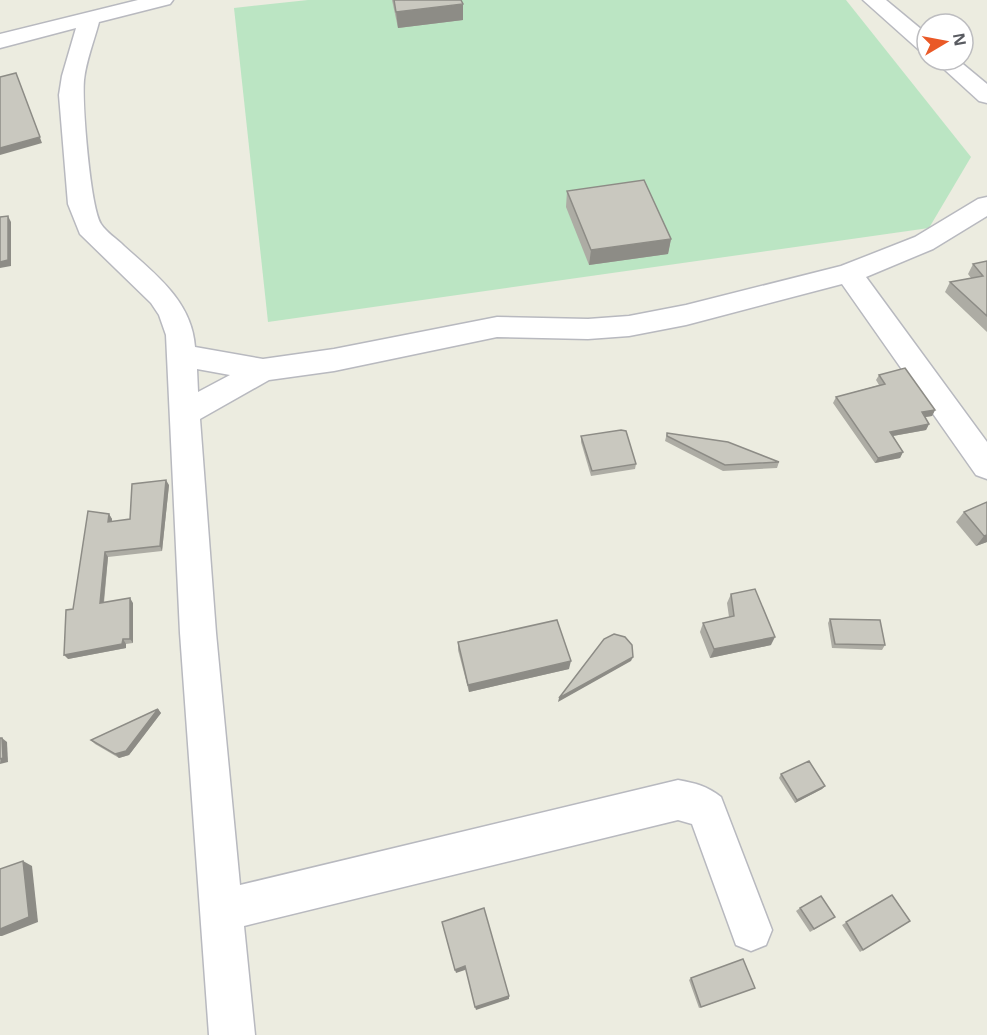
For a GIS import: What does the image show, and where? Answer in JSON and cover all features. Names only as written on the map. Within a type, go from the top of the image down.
[{"type":"street","points":[[0,41],[163,0]]},
{"type":"street","points":[[873,0],[915,35]]},
{"type":"street","points":[[90,18],[73,76],[71,95],[81,204],[89,228],[161,296],[180,335],[198,633],[232,1035]]},
{"type":"street","points":[[959,72],[987,96]]},
{"type":"street","points":[[182,355],[263,370],[334,360],[497,327],[588,329],[629,326],[686,315],[849,273],[924,243],[987,205]]},
{"type":"street","points":[[849,273],[987,466]]},
{"type":"street","points":[[184,413],[263,370]]},
{"type":"street","points":[[222,910],[678,800],[697,803],[707,811],[751,930]]},
{"type":"green space","points":[[308,0],[846,0],[971,157],[929,228],[268,322],[234,8]]},
{"type":"building","points":[[394,0],[461,0],[463,4],[396,12]]},
{"type":"building","points":[[16,73],[40,137],[0,148],[0,77]]},
{"type":"building","points":[[644,180],[671,239],[591,250],[567,191]]},
{"type":"building","points":[[8,216],[8,260],[0,262],[0,217]]},
{"type":"building","points":[[987,261],[987,316],[950,282],[983,276],[973,264]]},
{"type":"building","points":[[905,368],[935,410],[922,412],[929,424],[890,432],[903,452],[878,458],[836,397],[885,384],[879,375]]},
{"type":"building","points":[[626,431],[636,464],[592,471],[581,436]]},
{"type":"building","points":[[667,433],[728,442],[779,462],[725,465],[667,436]]},
{"type":"building","points":[[166,480],[160,546],[105,552],[100,603],[130,598],[130,639],[123,639],[122,644],[64,655],[66,610],[73,609],[88,511],[109,514],[108,522],[130,519],[132,484]]},
{"type":"building","points":[[987,502],[987,535],[984,536],[964,512]]},
{"type":"building","points":[[755,589],[775,637],[714,649],[703,623],[734,616],[731,594]]},
{"type":"building","points":[[830,619],[880,620],[885,645],[835,644]]},
{"type":"building","points":[[557,620],[571,661],[468,685],[458,642]]},
{"type":"building","points":[[614,634],[625,637],[632,645],[633,657],[559,698],[604,639]]},
{"type":"building","points":[[158,709],[126,751],[115,754],[91,740]]},
{"type":"building","points":[[0,738],[2,738],[3,758],[0,759]]},
{"type":"building","points":[[809,761],[825,786],[797,800],[781,774]]},
{"type":"building","points":[[23,861],[29,917],[0,929],[0,869]]},
{"type":"building","points":[[892,895],[910,921],[863,950],[846,922]]},
{"type":"building","points":[[821,896],[835,917],[814,929],[800,908]]},
{"type":"building","points":[[484,908],[509,996],[475,1007],[465,966],[455,970],[442,922]]},
{"type":"building","points":[[743,959],[755,988],[701,1007],[691,978]]}]
